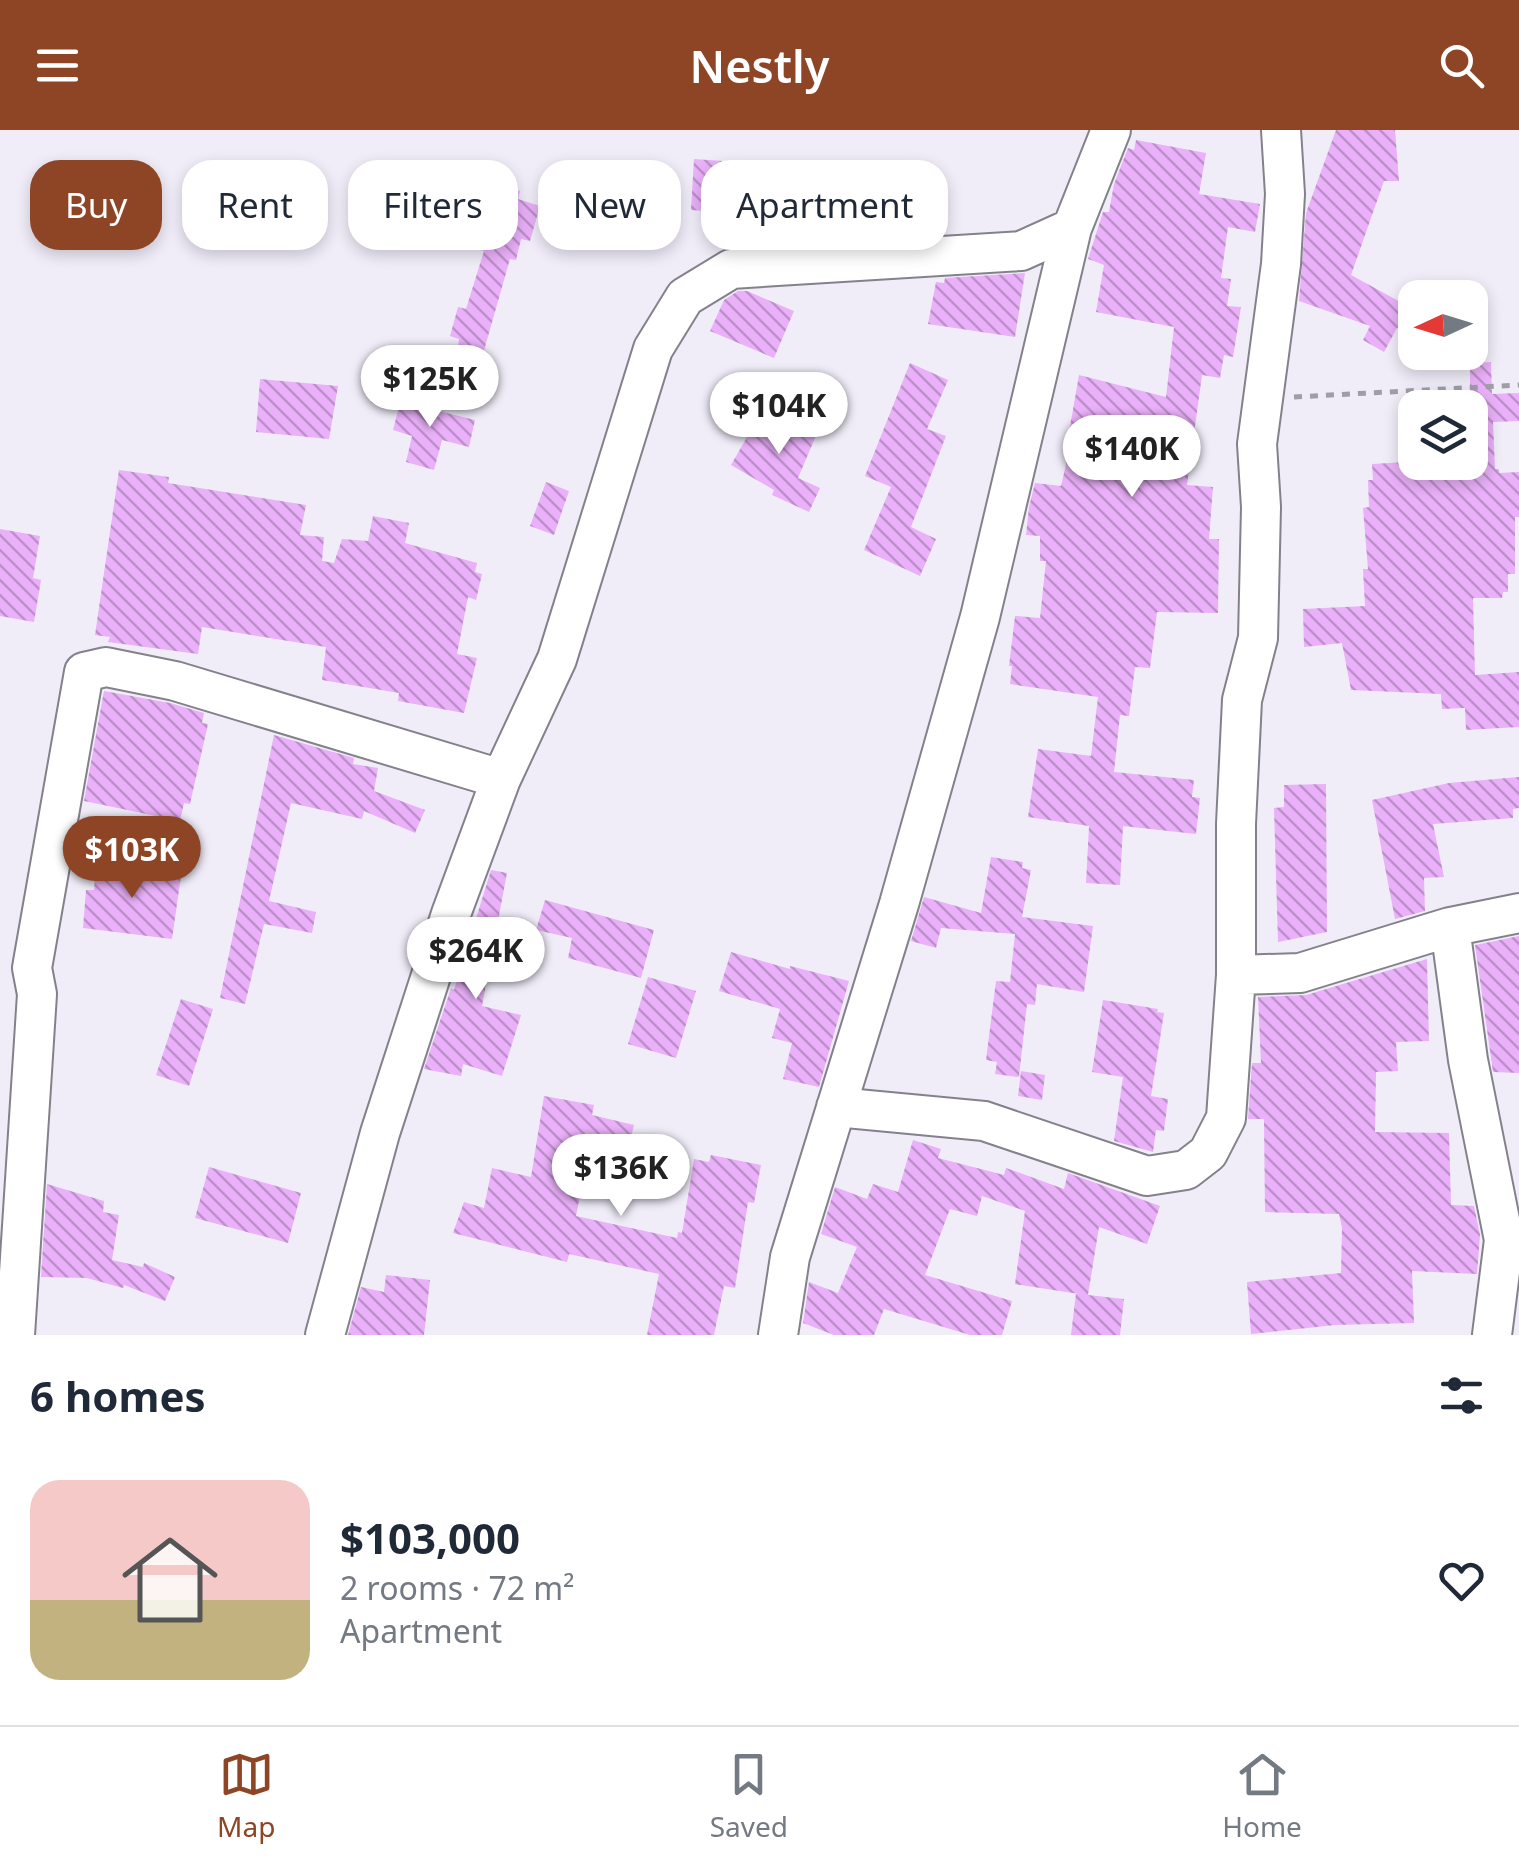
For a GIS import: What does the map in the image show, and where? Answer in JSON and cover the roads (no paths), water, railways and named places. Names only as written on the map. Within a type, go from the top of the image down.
[{"type":"street","points":[[778,1335],[790,1257],[899,904],[980,617],[1072,228],[1111,130]]},
{"type":"street","points":[[836,1107],[984,1121],[1147,1176],[1186,1170],[1208,1153],[1226,1118],[1236,976],[1236,824],[1242,700],[1258,638],[1257,444],[1286,194],[1281,130]]},
{"type":"street","points":[[325,1335],[386,1115],[451,914],[501,780],[557,659],[653,349],[685,297],[731,269],[1020,251],[1072,228]]},
{"type":"street","points":[[16,1335],[38,994],[32,968],[84,672],[106,666],[175,681],[501,780]]},
{"type":"street","points":[[1236,976],[1300,972],[1450,927],[1519,913]]},
{"type":"street","points":[[1450,927],[1468,1060],[1504,1240],[1492,1335]]}]
